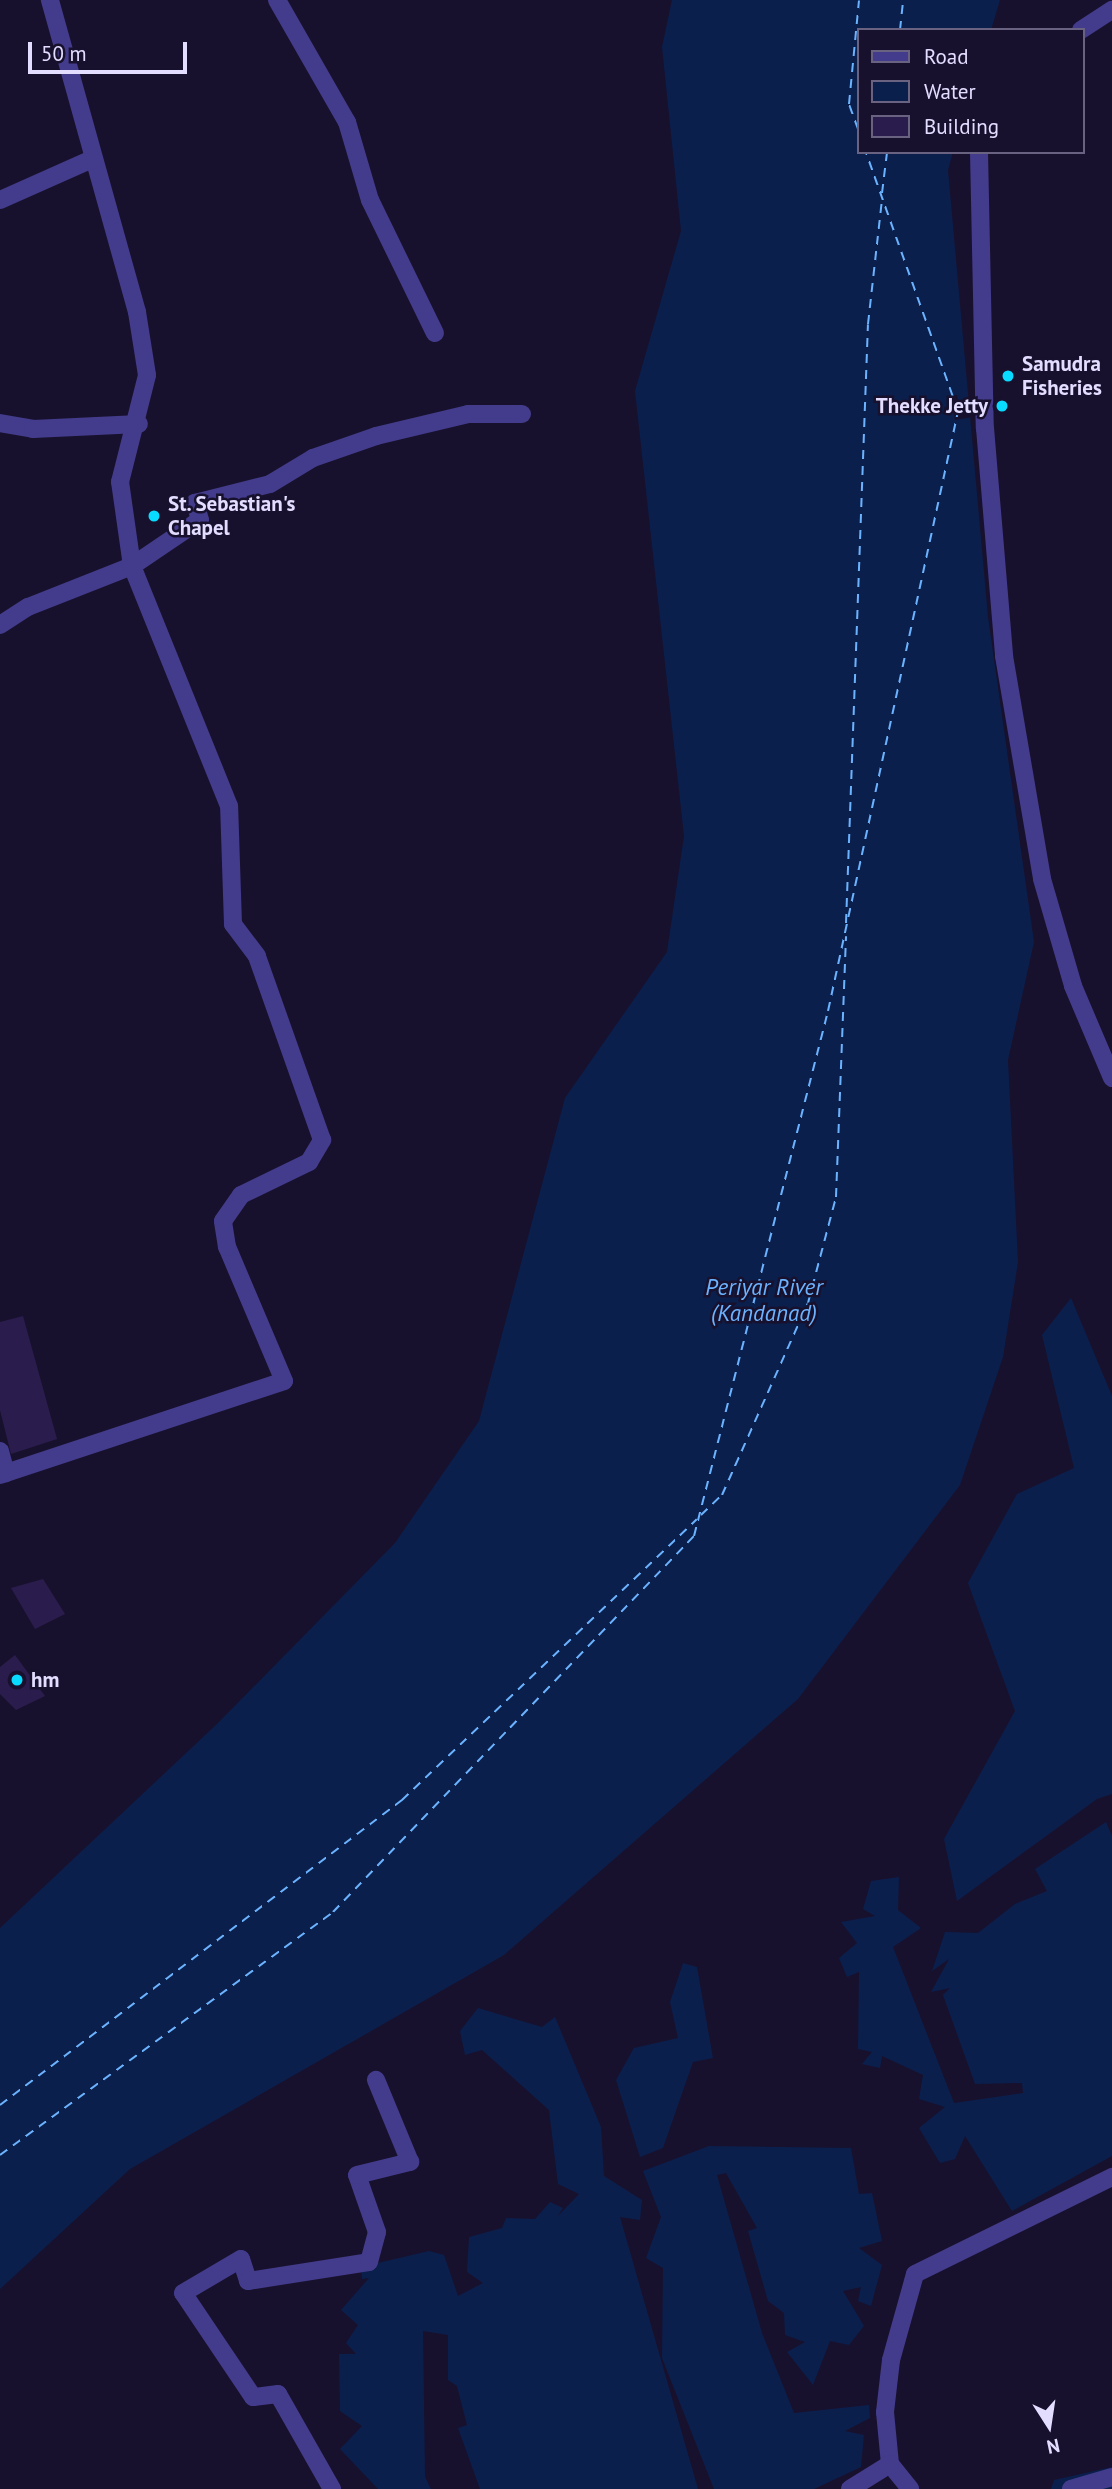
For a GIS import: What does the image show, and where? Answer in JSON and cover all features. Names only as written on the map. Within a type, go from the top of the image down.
[{"type":"street","points":[[0,1451],[3,1474],[284,1381],[227,1247],[223,1221],[241,1195],[309,1162],[322,1140],[257,956],[233,924],[229,806],[132,566],[120,482],[139,424],[147,375],[137,312],[92,159],[50,0]]},
{"type":"street","points":[[277,0],[347,122],[370,200],[435,333]]},
{"type":"street","points":[[1084,28],[1112,10]]},
{"type":"street","points":[[979,154],[985,428],[1004,656],[1042,879],[1073,986],[1112,1078]]},
{"type":"street","points":[[0,200],[92,159]]},
{"type":"street","points":[[0,625],[28,607],[132,566],[200,520],[195,503],[244,493],[313,458],[425,423],[485,412],[522,414]]},
{"type":"street","points":[[0,424],[33,429],[139,424]]},
{"type":"street","points":[[332,2489],[278,2394],[253,2397],[183,2293],[241,2259],[248,2281],[369,2262],[377,2232],[357,2175],[410,2162],[376,2080]]},
{"type":"street","points":[[910,2489],[890,2463],[885,2412],[891,2360],[915,2274],[1112,2177]]},
{"type":"street","points":[[850,2489],[890,2463]]},
{"type":"street","points":[[1071,2489],[1112,2477]]},
{"type":"water","name":"Periyar River (Kandanad)","points":[[672,0],[1000,0],[992,28],[856,28],[856,154],[952,154],[948,170],[988,617],[1034,942],[1008,1060],[1018,1262],[1003,1357],[960,1485],[798,1699],[504,1955],[130,2169],[0,2289],[0,1928],[218,1723],[395,1543],[479,1421],[565,1098],[667,952],[684,836],[635,391],[681,231],[662,47]]},
{"type":"water","points":[[1071,1298],[1112,1396],[1112,1794],[1097,1799],[957,1901],[944,1839],[1015,1711],[968,1583],[1017,1494],[1074,1468],[1042,1335]]},
{"type":"water","points":[[1106,1822],[1112,1836],[1112,2156],[1012,2211],[965,2136],[955,2159],[940,2163],[919,2128],[945,2107],[919,2099],[923,2075],[882,2056],[880,2068],[862,2064],[872,2052],[858,2049],[859,1972],[847,1977],[839,1958],[857,1943],[841,1922],[875,1916],[863,1909],[871,1881],[899,1877],[898,1910],[921,1928],[893,1947],[954,2103],[1023,2093],[1022,2083],[975,2084],[943,1995],[950,1988],[931,1992],[949,1959],[932,1971],[945,1932],[978,1933],[1015,1904],[1047,1891],[1035,1869]]},
{"type":"water","points":[[683,1963],[697,1967],[713,2058],[693,2062],[663,2148],[640,2157],[616,2080],[634,2048],[678,2038],[670,2002]]},
{"type":"water","points":[[478,2008],[542,2027],[555,2017],[601,2127],[604,2176],[642,2200],[640,2220],[620,2217],[698,2489],[480,2489],[458,2428],[467,2425],[457,2386],[448,2380],[448,2335],[423,2331],[425,2477],[431,2489],[378,2489],[340,2449],[362,2426],[340,2411],[339,2354],[356,2354],[346,2343],[358,2325],[341,2310],[369,2278],[362,2279],[361,2267],[429,2251],[444,2255],[458,2296],[483,2283],[467,2272],[469,2237],[502,2228],[506,2218],[535,2219],[550,2202],[563,2208],[557,2217],[579,2194],[558,2184],[549,2110],[482,2050],[465,2055],[460,2031]]},
{"type":"water","points":[[709,2146],[851,2148],[859,2194],[872,2193],[882,2241],[859,2248],[882,2265],[871,2306],[858,2301],[861,2287],[843,2291],[864,2326],[849,2345],[830,2341],[813,2385],[787,2352],[805,2342],[785,2335],[784,2313],[768,2301],[748,2231],[757,2228],[726,2173],[717,2175],[762,2333],[794,2413],[869,2405],[870,2418],[845,2431],[864,2435],[861,2467],[814,2489],[714,2489],[662,2358],[663,2268],[646,2258],[661,2217],[643,2171]]},
{"type":"water","points":[[1112,2467],[1112,2489],[1051,2489],[1054,2480]]},
{"type":"pier","points":[[957,395],[959,404],[972,402],[973,417],[955,420],[950,396]]},
{"type":"building","points":[[23,1316],[57,1439],[11,1454],[0,1410],[0,1322]]},
{"type":"building","name":"hm","points":[[43,1579],[65,1614],[35,1629],[11,1588]]},
{"type":"building","name":"hm","points":[[15,1655],[45,1696],[16,1710],[0,1694],[0,1667]]},
{"type":"ferry route","points":[[856,28],[859,0]]},
{"type":"ferry route","points":[[900,28],[903,0]]},
{"type":"ferry route","points":[[856,31],[849,104],[856,123]]},
{"type":"ferry route","points":[[0,2155],[333,1912],[694,1536],[828,1011],[958,411],[867,154]]},
{"type":"ferry route","points":[[882,193],[887,154]]},
{"type":"ferry route","points":[[846,923],[868,324],[882,199]]},
{"type":"ferry route","points":[[701,1515],[722,1495],[808,1303],[836,1197],[846,936]]},
{"type":"ferry route","points":[[0,2105],[402,1800],[697,1519]]},
{"type":"place","name":"Samudra Fisheries","points":[[1008,376]]},
{"type":"place","name":"Thekke Jetty","points":[[1002,406]]},
{"type":"place","name":"St. Sebastian's Chapel","points":[[154,516]]},
{"type":"place","name":"hm","points":[[17,1680]]}]
